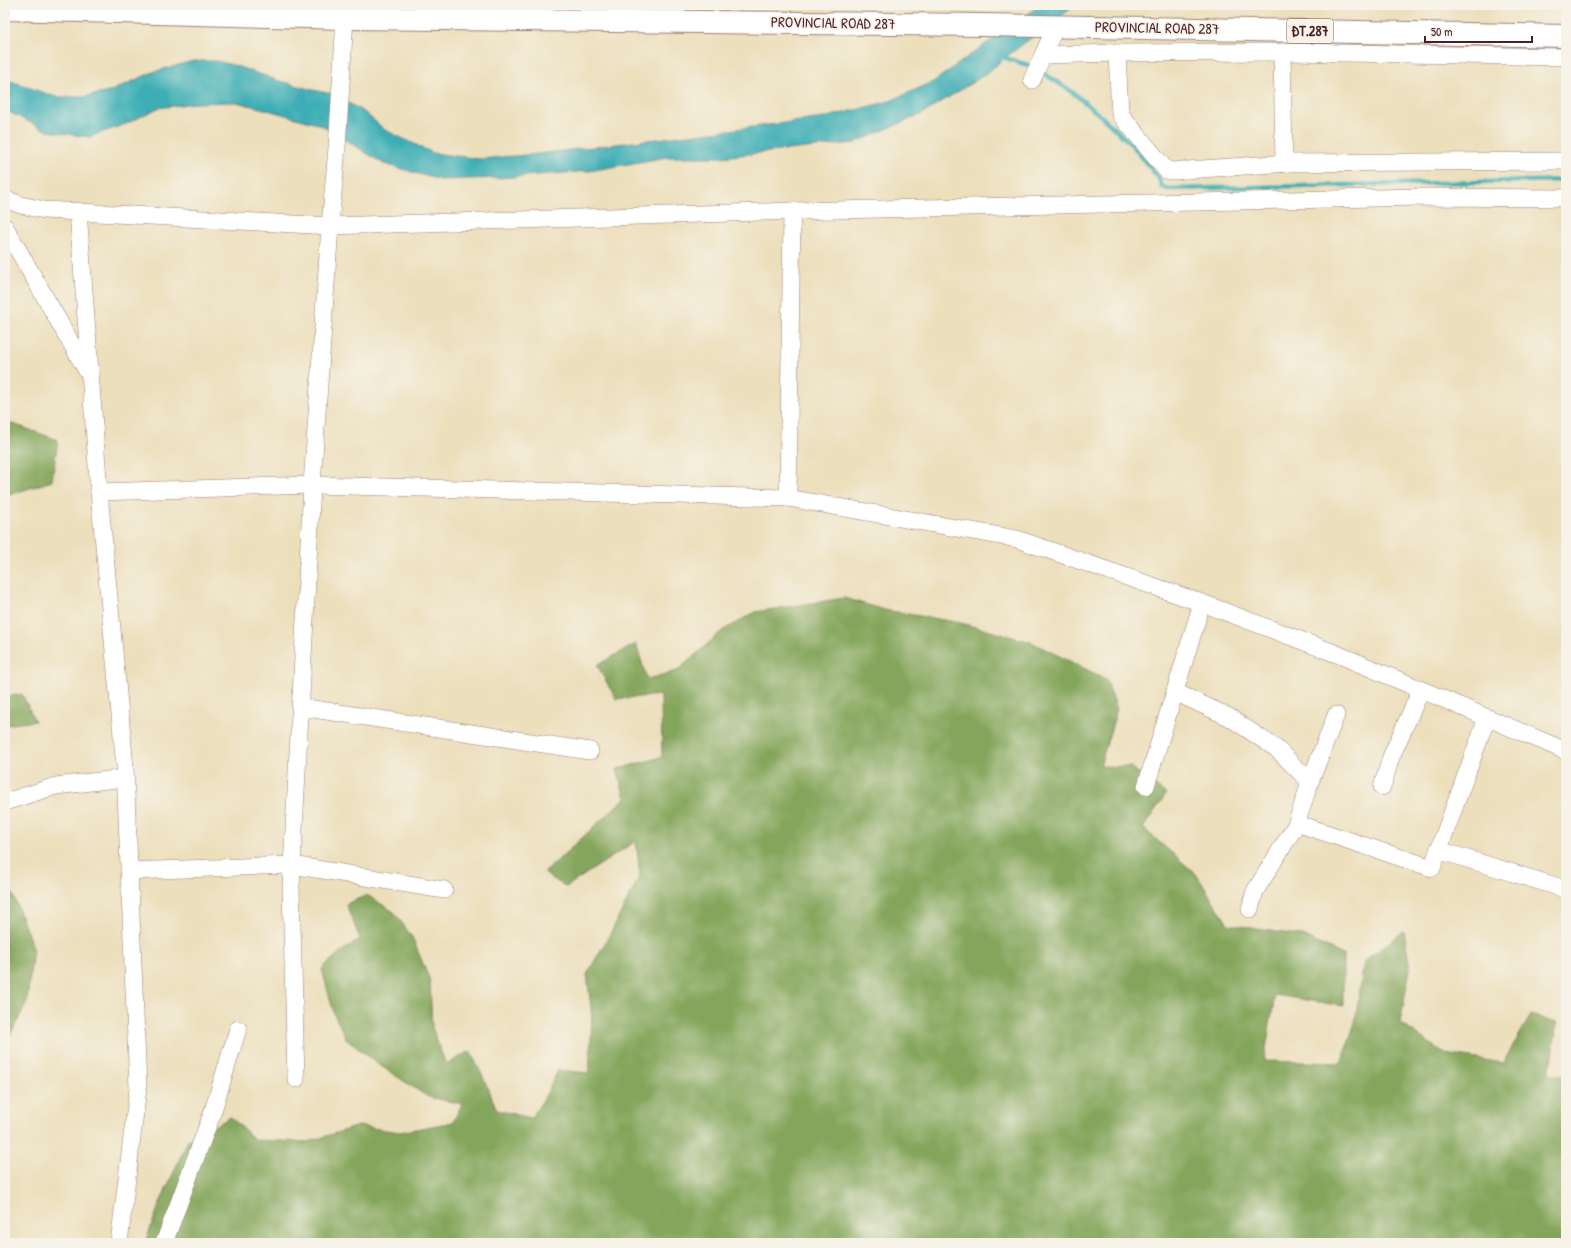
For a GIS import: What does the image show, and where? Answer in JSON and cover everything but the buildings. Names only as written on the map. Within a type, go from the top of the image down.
[{"type":"main road","name":"PROVINCIAL ROAD 287","points":[[5,9],[343,11],[1566,36]]},
{"type":"street","points":[[296,1079],[291,887],[312,485],[330,226],[337,148],[343,11]]},
{"type":"street","points":[[1032,80],[1055,26]]},
{"type":"street","points":[[1042,57],[1117,53],[1282,52],[1566,57]]},
{"type":"street","points":[[1282,52],[1284,164]]},
{"type":"street","points":[[1117,53],[1120,114],[1166,170],[1173,171],[1284,164],[1566,161]]},
{"type":"street","points":[[5,199],[21,205],[44,210],[330,226],[792,211],[1420,197],[1566,198]]},
{"type":"street","points":[[788,498],[792,211]]},
{"type":"street","points":[[78,212],[99,492],[125,778],[138,1088],[118,1243]]},
{"type":"street","points":[[5,227],[90,374]]},
{"type":"street","points":[[99,492],[312,485],[788,498],[1017,539],[1202,603],[1338,654],[1566,751]]},
{"type":"street","points":[[1146,786],[1202,603]]},
{"type":"street","points":[[1382,786],[1391,757],[1421,690]]},
{"type":"street","points":[[1175,692],[1229,717],[1277,749],[1310,782]]},
{"type":"street","points":[[300,707],[590,751]]},
{"type":"street","points":[[1250,909],[1255,891],[1296,825],[1310,782],[1336,715]]},
{"type":"street","points":[[1308,827],[1432,868],[1487,718]]},
{"type":"street","points":[[5,802],[56,786],[125,778]]},
{"type":"street","points":[[1438,850],[1562,888]]},
{"type":"street","points":[[129,872],[292,865],[444,890]]},
{"type":"street","points":[[164,1243],[212,1114],[238,1029]]},
{"type":"green space","points":[[5,421],[58,440],[52,481],[5,496]]},
{"type":"green space","points":[[844,598],[885,610],[961,623],[1031,642],[1106,679],[1117,709],[1100,766],[1131,767],[1166,794],[1143,828],[1196,874],[1228,924],[1302,936],[1343,955],[1343,1006],[1275,995],[1264,1061],[1341,1063],[1355,1023],[1364,961],[1404,931],[1410,969],[1400,1023],[1445,1054],[1503,1063],[1531,1015],[1557,1023],[1549,1075],[1566,1075],[1566,1243],[145,1243],[160,1203],[188,1140],[231,1117],[255,1140],[308,1142],[358,1126],[400,1132],[453,1122],[462,1104],[428,1097],[381,1066],[347,1040],[334,1014],[322,969],[338,954],[360,939],[346,904],[367,895],[394,912],[412,937],[430,981],[432,1027],[446,1065],[470,1051],[497,1110],[531,1118],[545,1097],[558,1070],[589,1073],[592,1017],[587,974],[608,938],[640,876],[636,841],[566,887],[544,873],[625,798],[617,769],[662,757],[661,695],[616,699],[597,665],[636,644],[647,679],[677,671],[722,631],[755,612]]},
{"type":"green space","points":[[22,694],[35,721],[5,725],[5,697]]},
{"type":"green space","points":[[5,873],[33,948],[27,1002],[5,1046]]},
{"type":"water","points":[[1040,5],[1076,5],[1007,56],[986,74],[922,114],[854,143],[721,157],[667,157],[590,171],[498,178],[440,180],[384,164],[321,125],[236,102],[194,103],[158,108],[126,124],[89,137],[47,131],[5,110],[5,79],[56,97],[82,97],[109,92],[153,72],[193,61],[216,61],[233,65],[280,81],[333,94],[364,112],[385,130],[433,153],[480,159],[537,154],[824,118],[890,101],[933,82]]},
{"type":"waterway","points":[[999,56],[1034,67]]},
{"type":"waterway","points":[[1040,71],[1071,91],[1102,117],[1132,145],[1158,177],[1162,187],[1168,189],[1566,180]]}]
